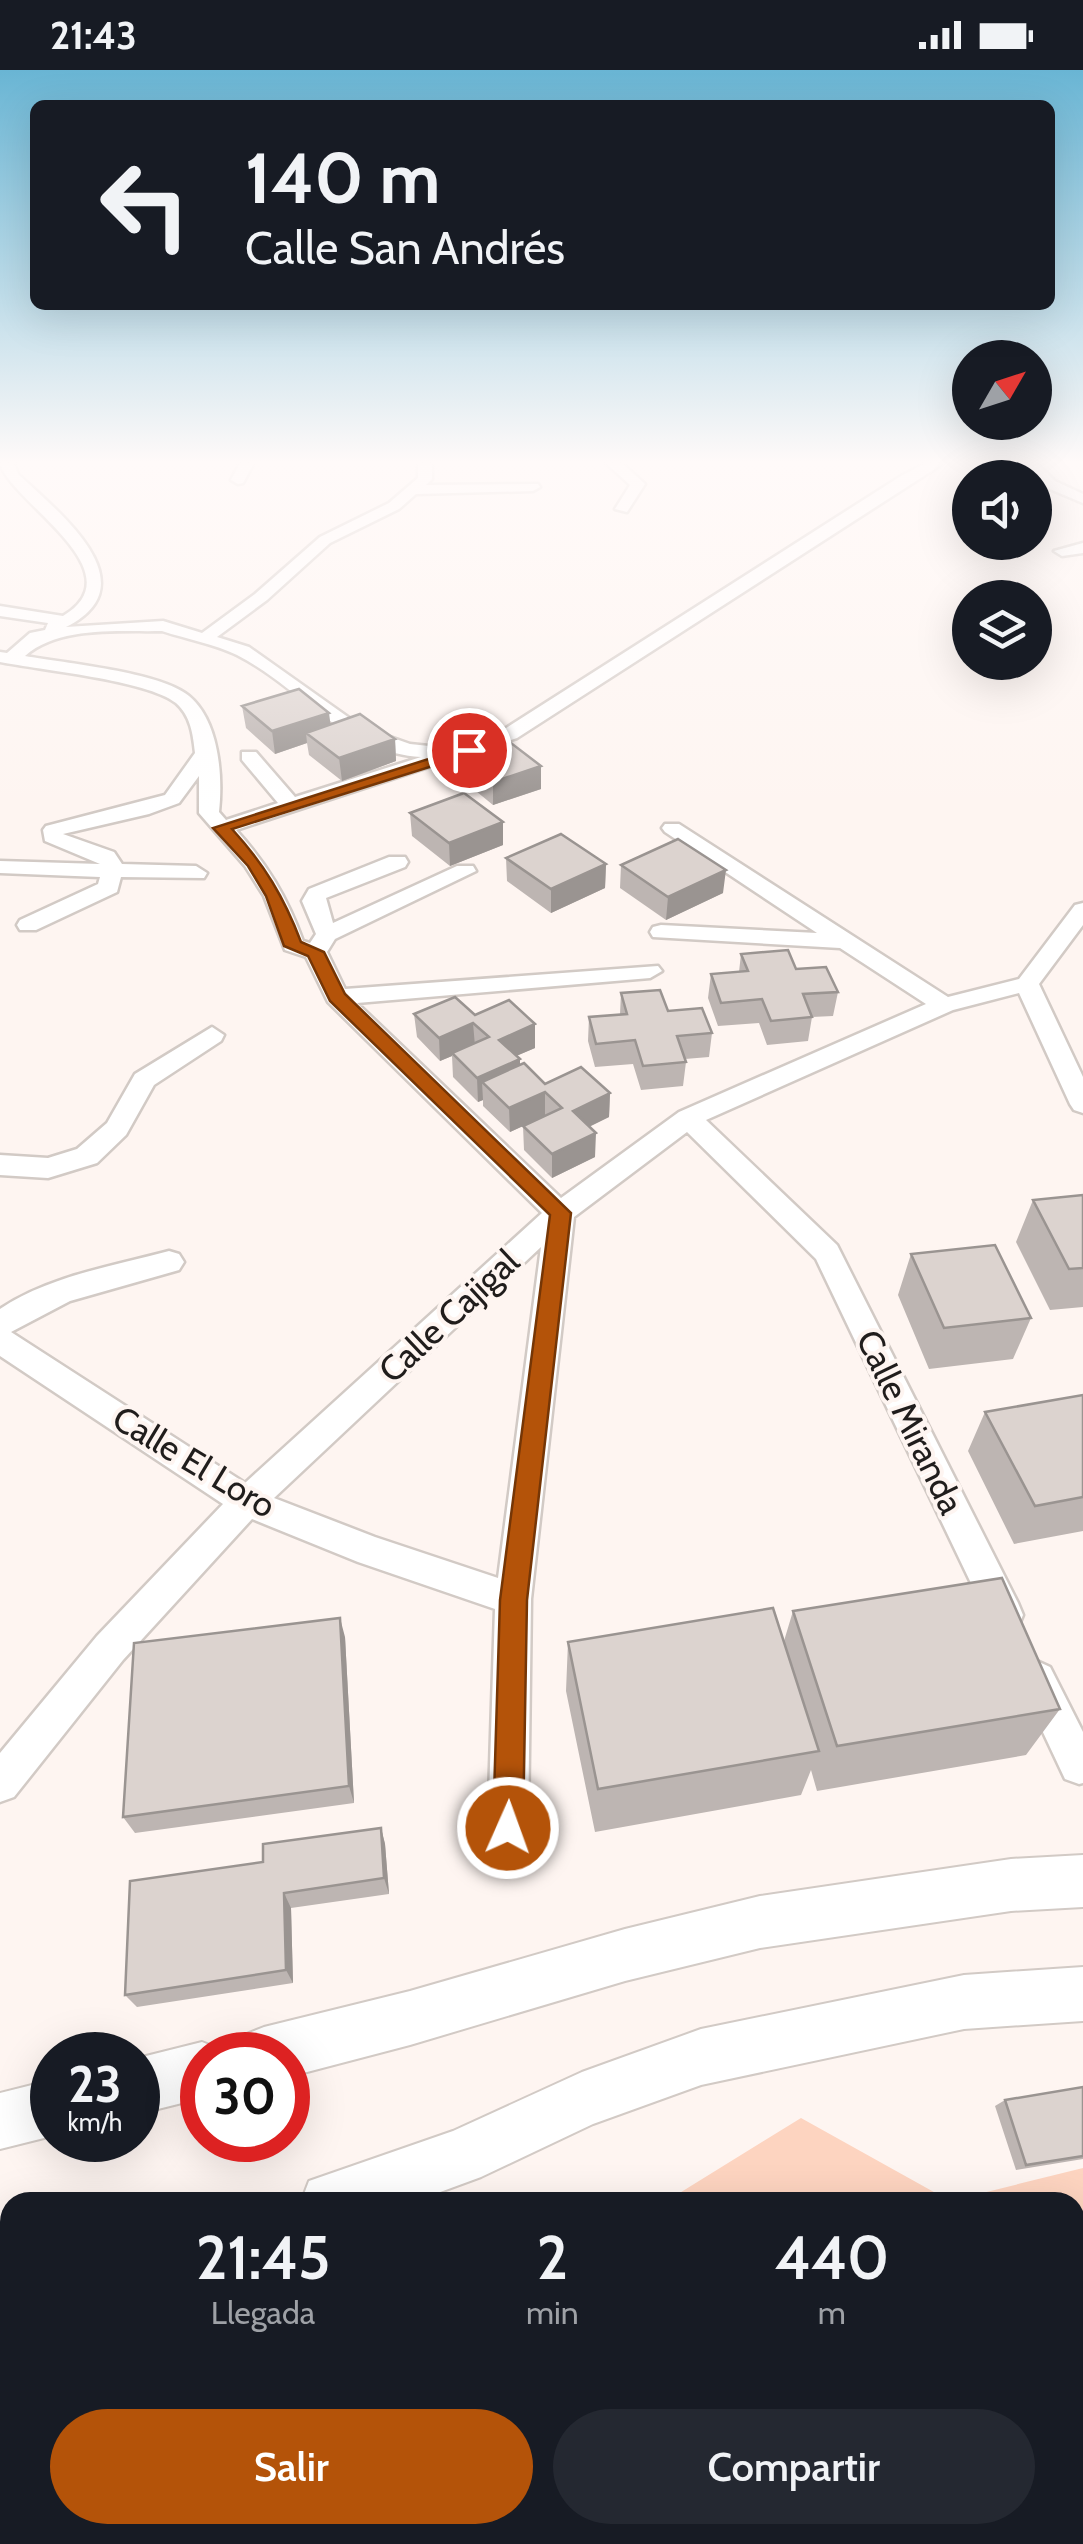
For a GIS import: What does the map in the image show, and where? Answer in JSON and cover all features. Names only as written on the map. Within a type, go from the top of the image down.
[{"type":"main road","points":[[310,2043],[625,1955],[760,1922],[1011,1884],[1083,1881]]},
{"type":"main road","points":[[359,2192],[461,2157],[582,2100],[701,2057],[964,2002],[1083,1994]]},
{"type":"main road","points":[[0,2121],[30,2114]]},
{"type":"street","points":[[6,658],[83,611],[94,578]]},
{"type":"street","points":[[207,637],[282,578]]},
{"type":"street","points":[[221,828],[510,734],[752,578]]},
{"type":"street","points":[[0,612],[65,621]]},
{"type":"street","points":[[36,637],[97,628],[162,626],[207,637],[242,650],[355,731],[407,750],[452,753]]},
{"type":"street","points":[[6,658],[144,683],[173,694],[202,724],[210,792],[208,813],[254,863],[274,896],[293,946],[321,943],[465,871]]},
{"type":"street","points":[[28,926],[109,887],[112,865],[106,857],[52,837],[54,830],[65,824],[142,810],[172,798],[204,755]]},
{"type":"street","points":[[249,756],[291,805]]},
{"type":"street","points":[[672,828],[944,1004]]},
{"type":"street","points":[[398,862],[316,894],[313,900],[337,997],[560,1213],[513,1600],[508,1828]]},
{"type":"street","points":[[0,867],[196,873]]},
{"type":"street","points":[[1083,910],[1027,984],[1083,1104]]},
{"type":"street","points":[[661,932],[847,942]]},
{"type":"street","points":[[337,997],[650,971]]},
{"type":"street","name":"Calle Cajigal","points":[[0,1783],[110,1648],[247,1502],[560,1213],[688,1118],[944,1004],[1027,984]]},
{"type":"street","points":[[0,1165],[48,1168],[87,1156],[117,1129],[144,1080],[212,1035]]},
{"type":"street","name":"Calle Miranda","points":[[688,1118],[827,1253],[1079,1765]]},
{"type":"street","points":[[0,1324],[13,1314],[72,1290],[169,1262]]},
{"type":"street","name":"Calle El Loro","points":[[0,1340],[247,1502],[370,1552],[513,1600]]},
{"type":"shaded area","points":[[801,2118],[934,2192],[681,2192]]},
{"type":"shaded area","points":[[1083,2168],[1083,2192],[986,2192]]},
{"type":"building","points":[[299,689],[329,713],[272,731],[242,706]]},
{"type":"building","points":[[360,714],[395,739],[339,758],[306,733]]},
{"type":"building","points":[[507,740],[541,766],[493,782],[459,756]]},
{"type":"building","points":[[464,793],[503,822],[449,843],[410,813]]},
{"type":"building","points":[[561,834],[606,864],[551,889],[506,858]]},
{"type":"building","points":[[678,839],[726,870],[668,897],[621,865]]},
{"type":"building","points":[[788,950],[796,969],[826,967],[838,992],[803,994],[812,1017],[771,1021],[762,999],[721,1003],[711,974],[748,971],[741,954]]},
{"type":"building","points":[[660,990],[668,1011],[702,1008],[712,1033],[677,1036],[686,1062],[643,1066],[635,1040],[596,1044],[589,1017],[627,1014],[621,993]]},
{"type":"building","points":[[455,997],[475,1015],[509,1000],[535,1024],[499,1040],[520,1059],[477,1078],[452,1053],[489,1037],[473,1023],[439,1038],[414,1014]]},
{"type":"building","points":[[524,1063],[545,1084],[581,1067],[610,1093],[573,1111],[596,1133],[552,1154],[523,1126],[562,1108],[545,1092],[509,1108],[482,1082]]},
{"type":"building","points":[[1083,1195],[1083,1268],[1069,1269],[1033,1200]]},
{"type":"building","points":[[995,1245],[1031,1318],[944,1328],[911,1254]]},
{"type":"building","points":[[1083,1395],[1083,1497],[1035,1506],[985,1412]]},
{"type":"building","points":[[1002,1578],[1060,1709],[837,1746],[793,1611]]},
{"type":"building","points":[[773,1608],[819,1751],[598,1789],[568,1642]]},
{"type":"building","points":[[340,1618],[349,1786],[123,1817],[134,1643]]},
{"type":"building","points":[[381,1828],[384,1878],[284,1893],[286,1970],[125,1995],[130,1881],[263,1862],[263,1844]]},
{"type":"building","points":[[1083,2087],[1083,2156],[1026,2165],[1005,2100]]},
{"type":"route","points":[[469,750],[221,828],[254,863],[274,896],[293,946],[316,952],[337,997],[560,1213],[513,1600],[508,1828]]}]
